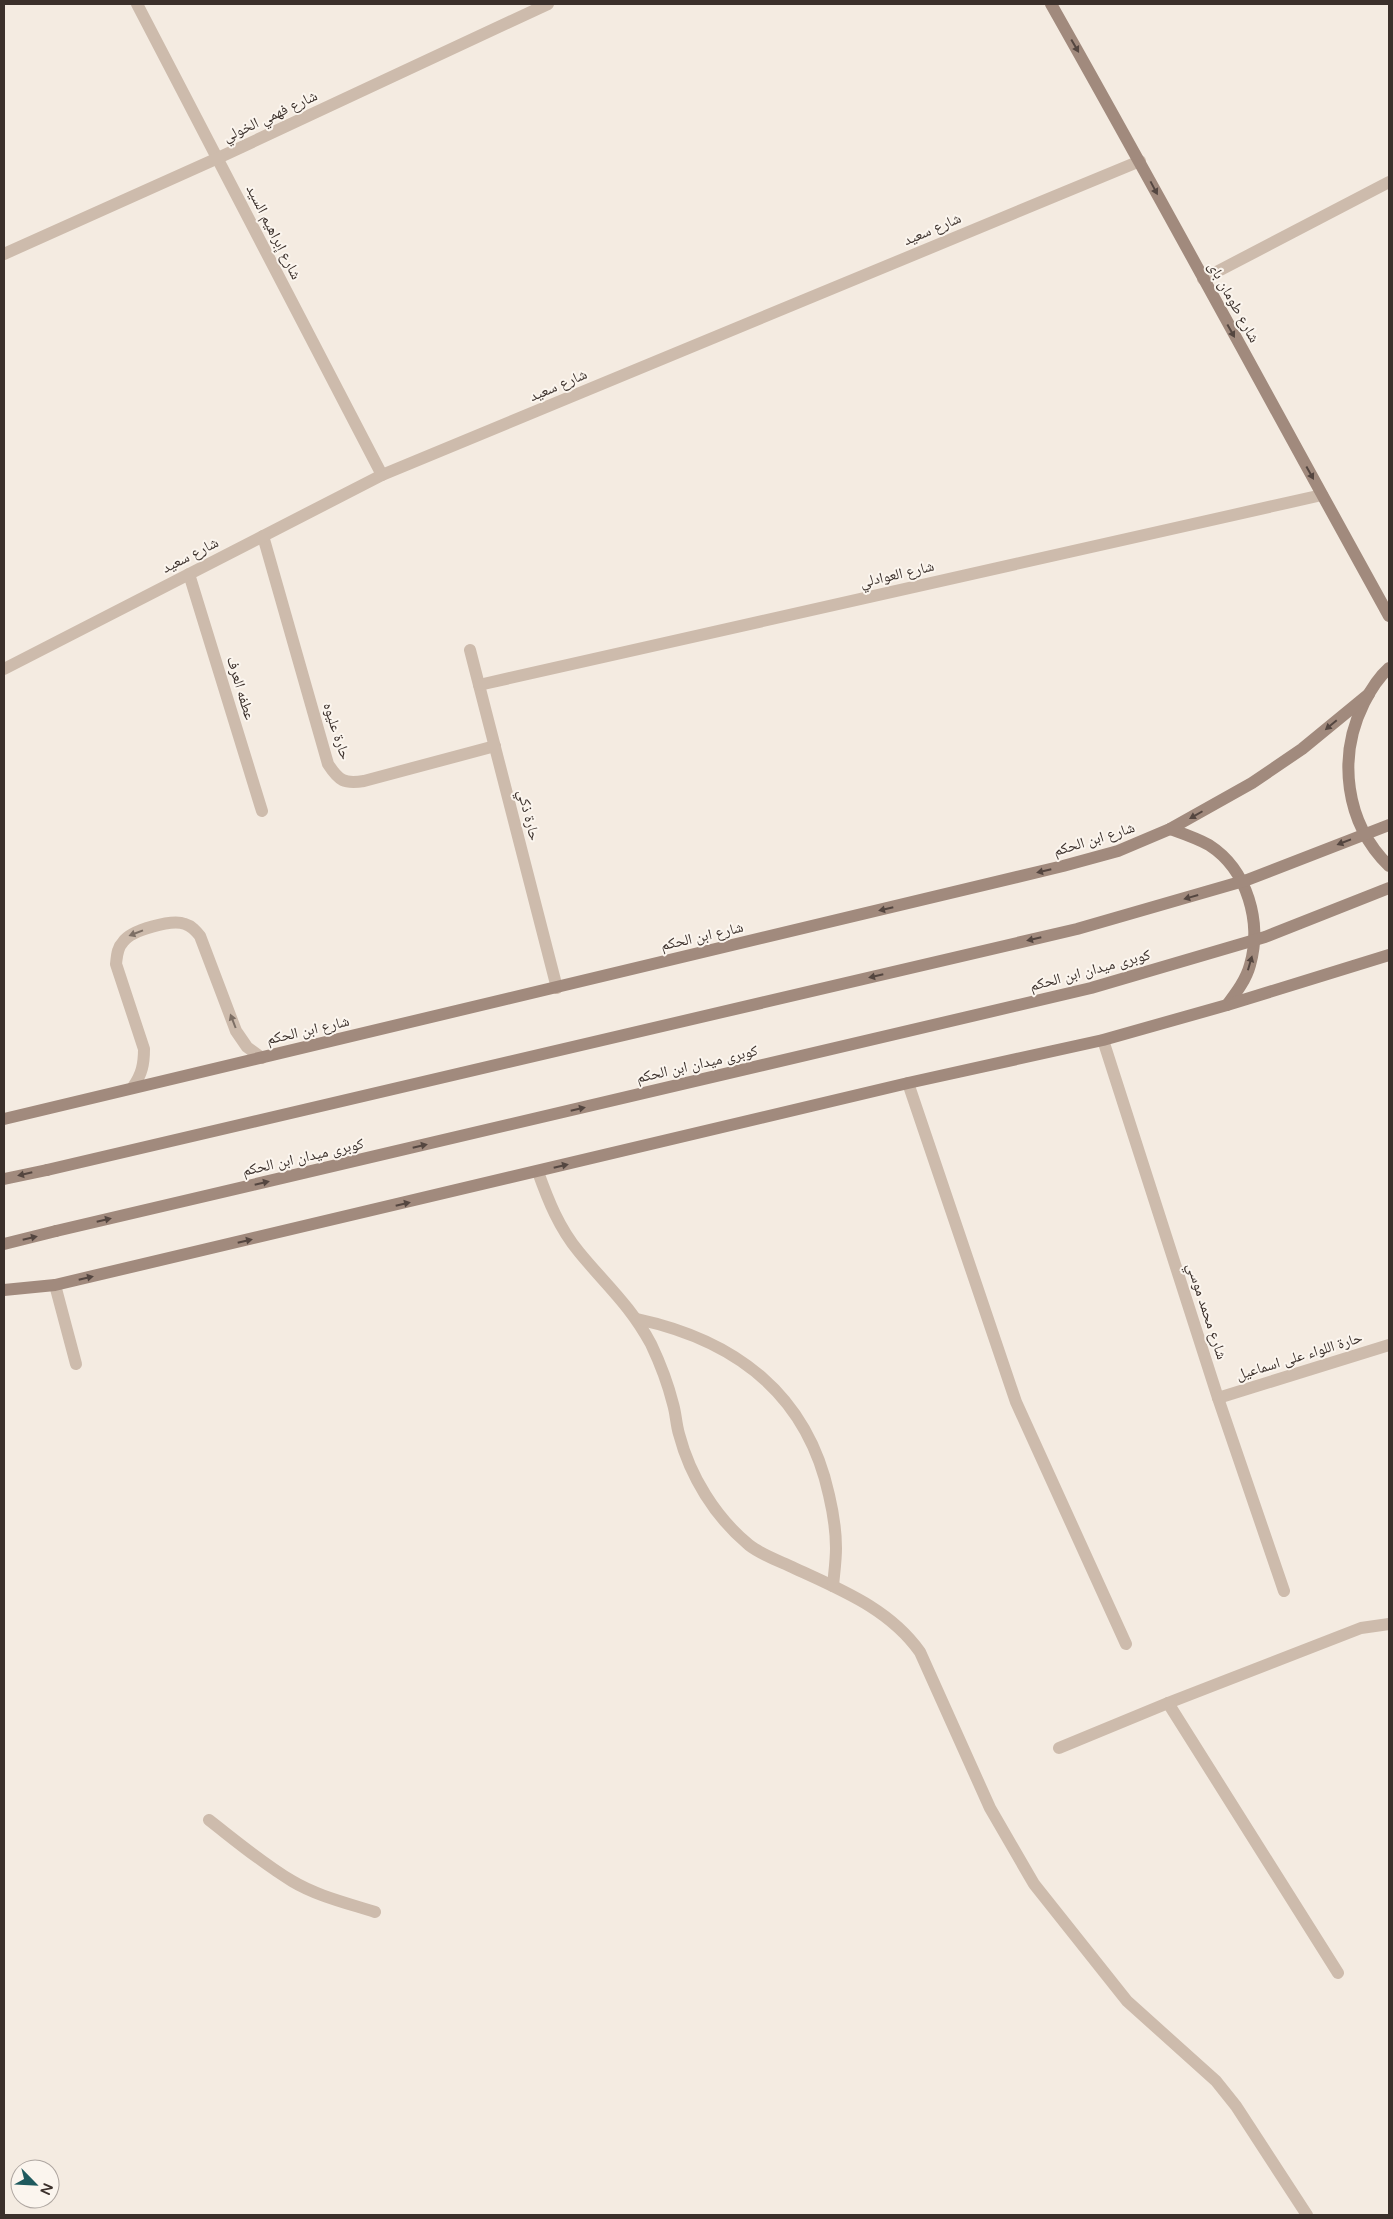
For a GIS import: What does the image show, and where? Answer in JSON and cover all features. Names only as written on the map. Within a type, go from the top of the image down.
[{"type":"main road","name":"شارع طومان باى","points":[[1051,4],[1140,161],[1203,280],[1389,616]]},
{"type":"main road","points":[[1389,668],[1369,694],[1356,720],[1349,749],[1348,778],[1353,807],[1364,834],[1389,866]]},
{"type":"main road","name":"شارع ابن الحكم","points":[[4,1119],[557,988],[1118,851],[1170,830],[1252,783],[1295,754],[1369,694]]},
{"type":"main road","points":[[4,1179],[1077,929],[1247,880],[1389,825]]},
{"type":"main road","points":[[1170,830],[1191,836],[1211,846],[1228,862],[1241,880],[1250,900],[1255,922],[1254,945],[1250,966],[1240,987],[1227,1005]]},
{"type":"main road","name":"كوبرى ميدان ابن الحكم","points":[[4,1244],[1091,988],[1265,937],[1389,888]]},
{"type":"main road","points":[[4,1290],[55,1286],[908,1083],[1103,1040],[1227,1005],[1389,955]]},
{"type":"street","name":"شارع إبراهيم السيد","points":[[137,4],[382,476]]},
{"type":"street","name":"شارع فهمي الخولي","points":[[4,254],[218,158],[548,4]]},
{"type":"street","name":"شارع سعيد","points":[[4,669],[382,476],[1140,161]]},
{"type":"street","points":[[1203,280],[1389,182]]},
{"type":"street","name":"شارع العوادلي","points":[[479,686],[1322,495]]},
{"type":"street","name":"حارة عليوه","points":[[263,536],[328,764],[336,776],[349,783],[364,781],[495,746]]},
{"type":"street","name":"عطفه العرف","points":[[189,574],[262,811]]},
{"type":"street","name":"حارة ذكي","points":[[470,650],[557,988]]},
{"type":"street","points":[[133,1087],[141,1075],[144,1063],[144,1049],[116,964],[117,953],[122,943],[130,934],[173,922],[184,923],[194,928],[200,936],[236,1031],[247,1047],[262,1058]]},
{"type":"street","name":"شارع محمد موسي","points":[[1103,1040],[1218,1398],[1284,1591]]},
{"type":"street","points":[[908,1083],[1016,1402],[1126,1644]]},
{"type":"street","points":[[538,1172],[548,1201],[563,1229],[579,1252],[618,1294],[637,1319],[664,1374],[690,1466],[706,1496],[726,1522],[750,1546],[834,1586],[878,1610],[907,1634],[920,1652],[990,1808],[1034,1884],[1127,2001],[1216,2081],[1236,2106],[1307,2215]]},
{"type":"street","points":[[55,1286],[76,1364]]},
{"type":"street","points":[[637,1319],[666,1325],[724,1349],[750,1367],[778,1392],[802,1422],[815,1450],[825,1479],[832,1512],[836,1547],[834,1586]]},
{"type":"street","name":"حارة اللواء على اسماعيل","points":[[1218,1398],[1389,1345]]},
{"type":"street","points":[[1059,1748],[1168,1703],[1361,1628],[1389,1624]]},
{"type":"street","points":[[1168,1703],[1338,1973]]},
{"type":"street","points":[[209,1820],[257,1858],[294,1882],[334,1899],[375,1912]]}]
